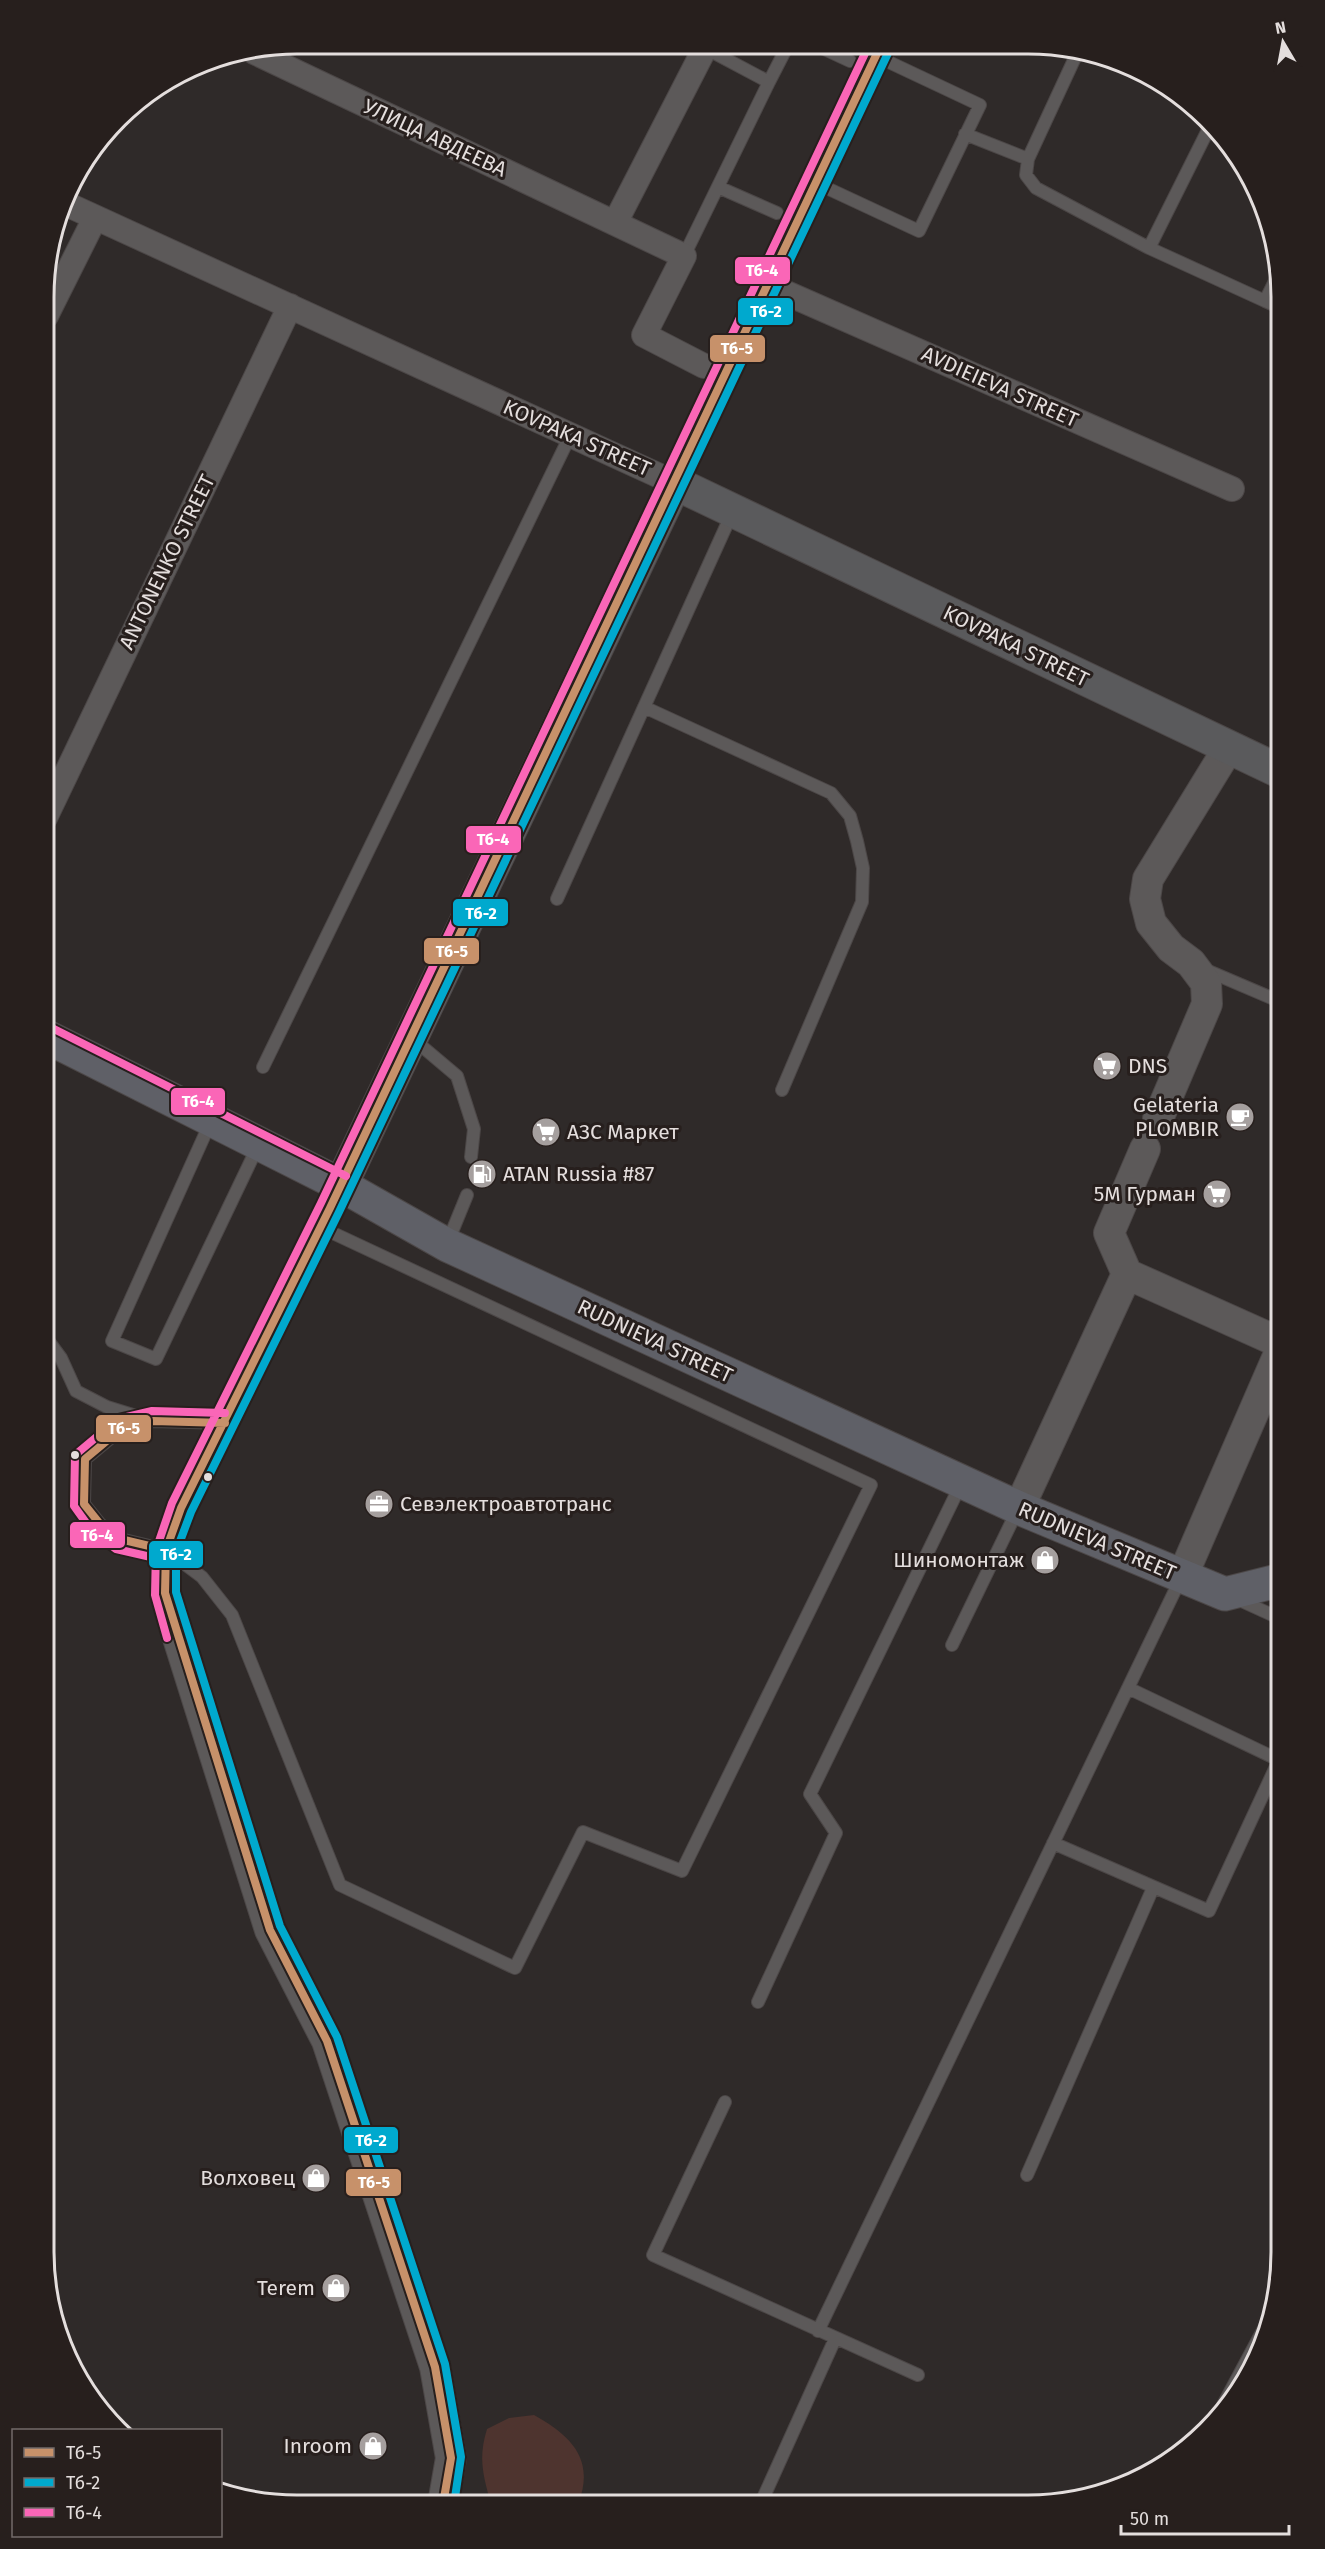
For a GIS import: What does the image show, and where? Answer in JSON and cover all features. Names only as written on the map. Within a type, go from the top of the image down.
[{"type":"main road","name":"KOVPAKA STREET","points":[[675,483],[1271,767]]},
{"type":"main road","points":[[341,1185],[675,483]]},
{"type":"main road","name":"RUDNIEVA STREET","points":[[54,1041],[341,1185],[447,1245],[1018,1508],[1225,1594]]},
{"type":"main road","points":[[1225,1594],[1271,1582]]},
{"type":"street","points":[[615,223],[704,54]]},
{"type":"street","points":[[675,483],[877,54]]},
{"type":"street","name":"УЛИЦА АВДЕЕВА","points":[[263,56],[684,256]]},
{"type":"street","name":"KOVPAKA STREET","points":[[72,207],[675,483]]},
{"type":"street","points":[[54,300],[95,218]]},
{"type":"street","points":[[684,256],[644,335],[704,366]]},
{"type":"street","name":"AVDIEIEVA STREET","points":[[768,285],[1232,489]]},
{"type":"street","name":"ANTONENKO STREET","points":[[54,799],[290,306]]},
{"type":"street","points":[[1158,1119],[1207,1004],[1206,983],[1191,963],[1171,948],[1151,923],[1145,898],[1148,879],[1229,747]]},
{"type":"street","points":[[1145,1149],[1109,1233],[1127,1274],[1271,1338]]},
{"type":"street","points":[[341,1185],[181,1508],[166,1550],[165,1593],[270,1930],[327,2041],[435,2367],[451,2458],[445,2495]]},
{"type":"street","points":[[1018,1508],[1127,1274]]},
{"type":"street","points":[[1182,1577],[1271,1372]]},
{"type":"lane","points":[[718,54],[769,82]]},
{"type":"lane","points":[[684,256],[784,54]]},
{"type":"lane","points":[[835,54],[850,61]]},
{"type":"lane","points":[[816,183],[919,231],[980,105],[884,54]]},
{"type":"lane","points":[[1074,59],[1028,159],[1026,175],[1036,188],[1149,248],[1271,304]]},
{"type":"lane","points":[[1149,248],[1207,132]]},
{"type":"lane","points":[[965,134],[1028,159]]},
{"type":"lane","points":[[718,187],[777,213]]},
{"type":"lane","points":[[1265,301],[1271,290]]},
{"type":"lane","points":[[263,1067],[570,436]]},
{"type":"lane","points":[[557,899],[733,510]]},
{"type":"lane","points":[[644,707],[831,792],[850,816],[863,868],[862,902],[783,1090]]},
{"type":"lane","points":[[1191,963],[1271,998]]},
{"type":"lane","points":[[411,1037],[457,1076],[474,1129],[471,1157]]},
{"type":"lane","points":[[212,1120],[112,1341],[156,1359],[260,1144]]},
{"type":"lane","points":[[447,1245],[467,1195]]},
{"type":"lane","points":[[153,1421],[121,1429],[85,1459],[84,1504],[100,1524],[120,1539],[166,1550],[202,1577],[232,1616],[340,1885],[515,1968],[584,1832],[682,1871],[871,1485],[320,1227]]},
{"type":"lane","points":[[54,1349],[76,1391],[107,1407],[153,1421],[225,1423]]},
{"type":"lane","points":[[758,2002],[836,1833],[810,1794],[962,1482]]},
{"type":"lane","points":[[952,1645],[1018,1508]]},
{"type":"lane","points":[[818,2331],[1182,1577]]},
{"type":"lane","points":[[1225,1594],[1271,1615]]},
{"type":"lane","points":[[1128,1688],[1271,1756]]},
{"type":"lane","points":[[1053,1843],[1209,1911],[1271,1779]]},
{"type":"lane","points":[[1027,2175],[1153,1888]]},
{"type":"lane","points":[[724,2102],[653,2255],[918,2375]]},
{"type":"lane","points":[[765,2495],[835,2339]]},
{"type":"shaded area","points":[[534,2415],[559,2431],[568,2440],[581,2461],[584,2474],[581,2495],[489,2495],[482,2458],[484,2439],[487,2429],[509,2418]]},
{"type":"transit line","name":"Тб-4","points":[[167,1638],[155,1595],[156,1550],[172,1503],[321,1203],[865,54]]},
{"type":"transit line","name":"Тб-5","points":[[445,2495],[451,2458],[435,2367],[327,2041],[270,1930],[165,1593],[166,1550],[181,1508],[330,1208],[877,54]]},
{"type":"transit line","name":"Тб-2","points":[[455,2495],[461,2457],[445,2364],[337,2037],[280,1926],[176,1592],[176,1552],[191,1512],[339,1212],[888,54]]},
{"type":"transit line","name":"Тб-4","points":[[54,1029],[346,1176]]},
{"type":"transit line","name":"Тб-4","points":[[164,1560],[116,1549],[92,1531],[74,1506],[75,1455],[118,1419],[152,1411],[225,1413]]},
{"type":"transit line","name":"Тб-5","points":[[166,1550],[120,1539],[100,1524],[84,1504],[85,1459],[121,1429],[153,1421],[225,1423]]},
{"type":"place","name":"DNS","points":[[1107,1066]]},
{"type":"place","name":"Gelateria PLOMBIR","points":[[1240,1117]]},
{"type":"place","name":"АЗС Маркет","points":[[546,1132]]},
{"type":"place","name":"ATAN Russia #87","points":[[482,1174]]},
{"type":"place","name":"5М Гурман","points":[[1217,1194]]},
{"type":"place","name":"Севэлектроавтотранс","points":[[379,1504]]},
{"type":"place","name":"Шиномонтаж","points":[[1045,1560]]},
{"type":"place","name":"Волховец","points":[[316,2178]]},
{"type":"place","name":"Terem","points":[[336,2288]]},
{"type":"place","name":"Inroom","points":[[373,2446]]}]
